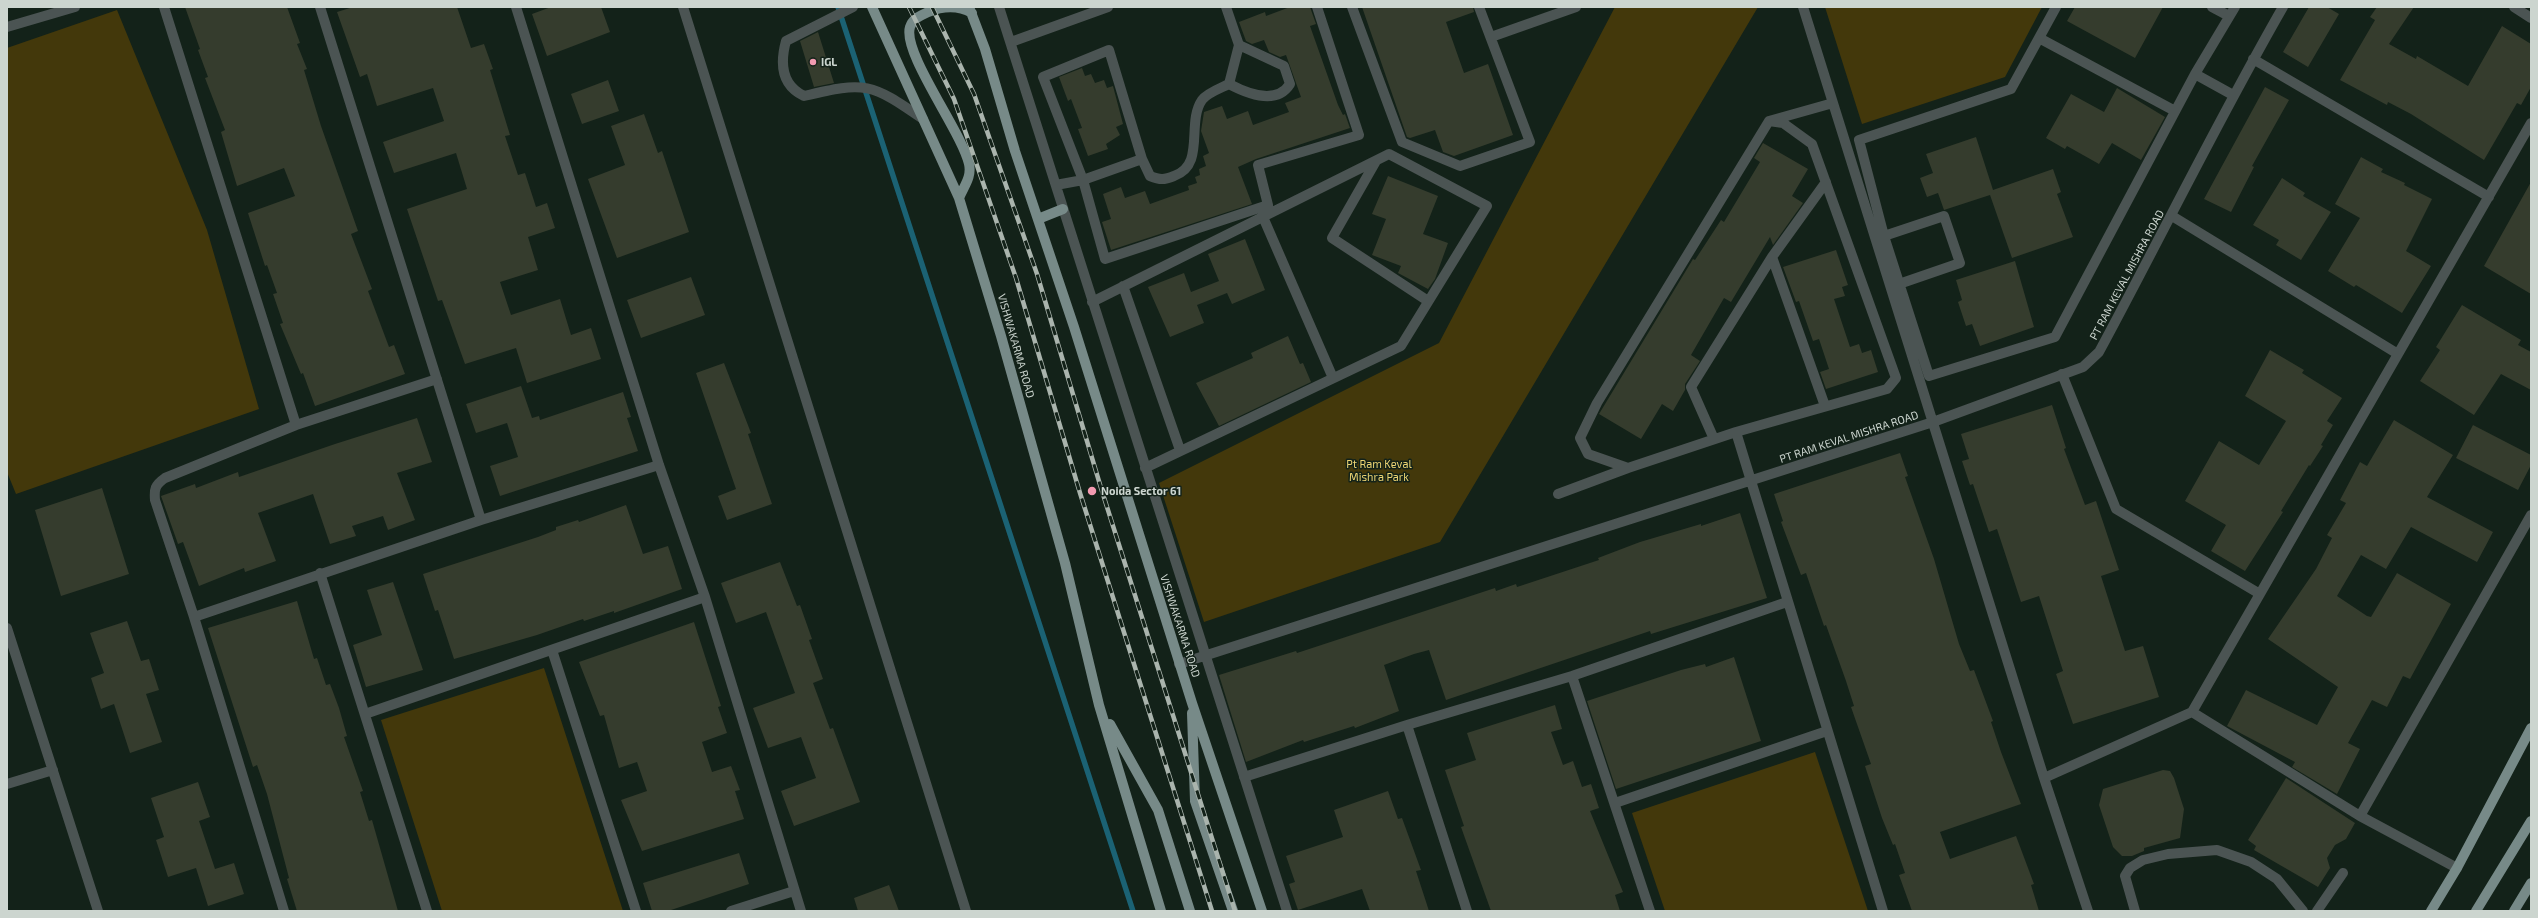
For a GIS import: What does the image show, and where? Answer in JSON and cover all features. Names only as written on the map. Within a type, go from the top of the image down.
[{"type":"main road","name":"VISHWAKARMA ROAD","points":[[872,7],[959,198],[1003,344],[1063,555],[1099,705]]},
{"type":"main road","points":[[959,198],[970,175],[969,163],[958,137],[913,52],[910,28],[916,18],[934,10],[963,8],[971,10]]},
{"type":"main road","name":"VISHWAKARMA ROAD","points":[[971,10],[1179,664],[1262,911]]},
{"type":"main road","points":[[1038,219],[1063,209]]},
{"type":"main road","points":[[1192,704],[1195,801],[1233,911]]},
{"type":"main road","points":[[1099,705],[1162,911]]},
{"type":"main road","points":[[1099,705],[1158,810],[1190,911]]},
{"type":"main road","points":[[2431,911],[2457,868],[2531,728]]},
{"type":"main road","points":[[2476,911],[2531,821]]},
{"type":"main road","points":[[2514,911],[2531,883]]},
{"type":"street","points":[[7,27],[75,7]]},
{"type":"street","points":[[164,7],[296,425]]},
{"type":"street","points":[[320,7],[481,520]]},
{"type":"street","points":[[516,7],[659,465],[705,597],[801,911]]},
{"type":"street","points":[[683,7],[966,911]]},
{"type":"street","points":[[853,7],[786,42],[781,59],[783,73],[789,86],[804,96],[838,88],[864,87],[892,98],[923,119]]},
{"type":"street","points":[[999,7],[1287,911]]},
{"type":"street","points":[[1011,42],[1108,7]]},
{"type":"street","points":[[1226,7],[1239,45],[1229,84],[1203,98],[1194,116],[1195,139],[1192,158],[1182,174],[1162,180],[1150,176],[1142,159],[1109,50],[1043,77],[1083,180],[1105,259],[1268,205],[1258,165],[1359,135],[1317,7]]},
{"type":"street","points":[[1352,7],[1402,142],[1460,166],[1530,142],[1479,7]]},
{"type":"street","points":[[1490,37],[1576,7]]},
{"type":"street","points":[[1803,7],[1833,103],[1887,261],[1933,422],[2044,778],[2088,911]]},
{"type":"street","points":[[2056,7],[2011,89],[1859,140],[1884,236],[1887,261],[1899,284],[1929,376],[2055,337],[2195,74],[2235,7]]},
{"type":"street","points":[[2212,7],[2229,16]]},
{"type":"street","name":"PT RAM KEVAL MISHRA ROAD","points":[[1179,664],[1206,657],[1752,482],[1933,422],[2084,367],[2099,352],[2172,216],[2233,95],[2284,7]]},
{"type":"street","points":[[2514,7],[2531,18]]},
{"type":"street","points":[[2039,38],[2175,111]]},
{"type":"street","points":[[1229,84],[1248,93],[1269,97],[1282,92],[1290,84],[1284,66],[1239,45]]},
{"type":"street","points":[[2253,59],[2488,197]]},
{"type":"street","points":[[2195,74],[2233,95]]},
{"type":"street","points":[[1628,468],[1588,454],[1580,438],[1597,403],[1769,121],[1833,103]]},
{"type":"street","points":[[1558,494],[1628,468],[1714,439],[1887,388],[1896,378],[1812,144],[1783,123],[1769,121]]},
{"type":"street","points":[[2044,778],[2192,712],[2531,123]]},
{"type":"street","points":[[1092,302],[1389,154],[1486,206],[1401,346],[1145,468]]},
{"type":"street","points":[[1056,186],[1083,180],[1142,159]]},
{"type":"street","points":[[1376,161],[1332,238],[1428,301]]},
{"type":"street","points":[[1714,439],[1691,387],[1772,256],[1826,182]]},
{"type":"street","points":[[1884,236],[1944,216],[1960,263],[1899,284]]},
{"type":"street","points":[[2172,216],[2398,354]]},
{"type":"street","points":[[1263,217],[1333,378]]},
{"type":"street","points":[[1772,256],[1825,406]]},
{"type":"street","points":[[1123,286],[1180,450]]},
{"type":"street","points":[[2062,374],[2116,510],[2260,594]]},
{"type":"street","points":[[284,911],[194,617],[155,500],[154,490],[158,483],[165,478],[296,425],[437,380]]},
{"type":"street","points":[[1736,432],[1787,602],[1884,911]]},
{"type":"street","points":[[194,617],[320,573],[481,520],[659,465]]},
{"type":"street","points":[[2360,816],[2531,515]]},
{"type":"street","points":[[320,573],[427,911]]},
{"type":"street","points":[[365,714],[705,597]]},
{"type":"street","points":[[1244,778],[1407,725],[1572,676],[1787,602]]},
{"type":"street","points":[[8,634],[98,911]]},
{"type":"street","points":[[552,650],[636,911]]},
{"type":"street","points":[[1572,676],[1650,911]]},
{"type":"street","points":[[2192,712],[2360,816],[2457,868]]},
{"type":"street","points":[[1407,725],[1467,911]]},
{"type":"street","points":[[1615,803],[1827,731]]},
{"type":"street","points":[[7,784],[53,770]]},
{"type":"street","points":[[2135,911],[2125,876],[2130,868],[2143,860],[2168,854],[2217,850],[2251,862],[2277,879],[2304,911]]},
{"type":"street","points":[[2317,911],[2343,873]]},
{"type":"street","points":[[731,911],[794,891]]},
{"type":"green space","name":"Pt Ram Keval Mishra Park","points":[[1615,7],[1758,7],[1440,542],[1204,622],[1159,483],[1439,343]]},
{"type":"green space","points":[[1825,7],[2042,7],[2005,77],[1862,124]]},
{"type":"green space","points":[[117,10],[207,230],[259,409],[16,494],[7,472],[7,48]]},
{"type":"green space","points":[[544,668],[623,911],[442,911],[381,720]]},
{"type":"green space","points":[[1815,752],[1868,911],[1665,911],[1632,813]]},
{"type":"building","points":[[185,7],[287,7],[300,43],[297,44],[307,69],[304,70],[321,126],[358,231],[351,234],[372,289],[368,291],[389,347],[394,345],[405,374],[315,406],[303,373],[301,374],[280,324],[283,323],[273,294],[277,293],[267,265],[265,266],[248,213],[295,196],[284,168],[237,186],[221,132],[225,130],[205,78],[208,77]]},
{"type":"building","points":[[353,7],[457,7],[471,48],[484,44],[493,69],[490,70],[510,135],[505,136],[518,175],[525,173],[536,207],[547,203],[555,228],[528,237],[538,270],[500,282],[511,315],[560,299],[571,335],[591,328],[601,359],[527,383],[516,348],[465,364],[442,300],[438,301],[407,209],[467,189],[456,153],[394,173],[383,142],[444,121],[433,88],[377,106],[367,74],[360,77],[337,12]]},
{"type":"building","points":[[551,7],[601,7],[610,32],[547,56],[532,14]]},
{"type":"building","points":[[1290,7],[1310,7],[1316,24],[1310,26],[1338,105],[1343,115],[1345,114],[1350,128],[1256,159],[1238,167],[1252,204],[1111,250],[1102,222],[1111,219],[1103,194],[1121,187],[1125,198],[1145,191],[1150,204],[1189,190],[1188,186],[1197,183],[1195,177],[1200,175],[1199,169],[1206,166],[1203,156],[1209,153],[1201,131],[1204,112],[1222,106],[1227,119],[1248,111],[1253,125],[1289,112],[1285,103],[1301,97],[1286,55],[1280,57],[1269,52],[1264,40],[1252,44],[1246,41],[1239,22],[1265,12],[1266,16]]},
{"type":"building","points":[[1362,7],[1473,7],[1474,12],[1446,22],[1464,73],[1488,64],[1513,135],[1454,156],[1443,152],[1435,130],[1410,138],[1407,137]]},
{"type":"building","points":[[2075,7],[2163,7],[2135,58],[2067,21]]},
{"type":"building","points":[[2309,7],[2327,7],[2339,14],[2308,67],[2283,52]]},
{"type":"building","points":[[2377,7],[2414,7],[2389,44],[2416,59],[2417,56],[2468,86],[2502,26],[2531,44],[2531,87],[2521,105],[2517,103],[2484,160],[2411,114],[2388,102],[2387,105],[2340,80],[2375,20],[2370,17]]},
{"type":"building","points":[[818,32],[834,83],[814,87],[800,41]]},
{"type":"building","points":[[1082,68],[1085,76],[1091,74],[1095,83],[1104,80],[1107,88],[1113,86],[1123,124],[1116,127],[1120,135],[1106,144],[1108,149],[1088,156],[1078,129],[1082,128],[1071,99],[1068,101],[1059,77]]},
{"type":"building","points":[[608,80],[619,111],[582,124],[571,94]]},
{"type":"building","points":[[2265,87],[2289,100],[2252,166],[2254,167],[2231,212],[2204,199]]},
{"type":"building","points":[[2117,88],[2165,117],[2141,160],[2112,143],[2099,164],[2067,146],[2065,149],[2046,138],[2071,94],[2104,112]]},
{"type":"building","points":[[644,114],[658,153],[662,151],[689,232],[617,258],[588,179],[625,165],[611,126]]},
{"type":"building","points":[[1976,137],[1993,190],[2053,169],[2061,192],[2057,194],[2073,237],[2012,258],[1990,195],[1944,210],[1938,193],[1927,197],[1920,178],[1933,173],[1926,154]]},
{"type":"building","points":[[1763,143],[1808,169],[1792,196],[1803,203],[1773,245],[1770,237],[1731,302],[1724,298],[1691,355],[1700,361],[1685,384],[1685,390],[1673,411],[1662,404],[1641,439],[1599,414],[1693,259],[1695,260],[1721,220],[1724,222],[1760,162],[1754,158]]},
{"type":"building","points":[[2361,157],[2383,169],[2381,172],[2405,183],[2404,185],[2432,199],[2406,251],[2431,266],[2402,313],[2356,285],[2354,287],[2328,271],[2360,218],[2335,204]]},
{"type":"building","points":[[1388,176],[1438,196],[1423,234],[1448,243],[1435,279],[1428,289],[1398,273],[1401,266],[1372,255],[1386,219],[1372,214]]},
{"type":"building","points":[[2282,178],[2305,193],[2303,196],[2331,212],[2301,260],[2276,245],[2279,240],[2253,225]]},
{"type":"building","points":[[2531,182],[2531,294],[2484,266]]},
{"type":"building","points":[[1245,239],[1265,290],[1232,304],[1227,293],[1197,305],[1204,323],[1170,337],[1148,287],[1184,273],[1191,292],[1219,281],[1208,254]]},
{"type":"building","points":[[1836,250],[1848,285],[1842,287],[1845,296],[1834,299],[1850,347],[1859,344],[1862,353],[1871,350],[1878,372],[1826,389],[1820,372],[1829,369],[1819,339],[1813,341],[1799,301],[1796,302],[1783,267]]},
{"type":"building","points":[[2015,261],[2034,327],[1980,346],[1972,324],[1966,326],[1958,302],[1962,300],[1956,280]]},
{"type":"building","points":[[691,277],[705,315],[641,338],[627,300]]},
{"type":"building","points":[[2462,305],[2521,340],[2518,345],[2531,352],[2531,390],[2501,374],[2474,415],[2420,381],[2440,350],[2436,347]]},
{"type":"building","points":[[1288,336],[1300,364],[1303,363],[1311,382],[1219,426],[1196,383],[1253,358],[1251,353]]},
{"type":"building","points":[[2270,350],[2304,370],[2302,373],[2342,398],[2327,421],[2333,425],[2321,445],[2323,446],[2310,466],[2309,465],[2281,511],[2283,512],[2245,571],[2211,551],[2226,525],[2185,501],[2219,441],[2259,465],[2286,421],[2245,396]]},
{"type":"building","points":[[724,363],[751,433],[748,434],[772,504],[727,520],[718,496],[736,489],[696,373]]},
{"type":"building","points":[[521,386],[532,418],[539,416],[540,420],[623,392],[631,417],[627,418],[638,451],[500,496],[490,466],[518,457],[507,423],[476,433],[466,404]]},
{"type":"building","points":[[2052,405],[2066,448],[2064,449],[2085,505],[2096,501],[2119,570],[2101,576],[2125,651],[2143,646],[2159,697],[2073,724],[2056,674],[2063,671],[2039,596],[2021,602],[1997,529],[1989,532],[1973,484],[1970,485],[1962,461],[1969,459],[1961,434]]},
{"type":"building","points":[[417,418],[432,462],[397,473],[415,520],[388,530],[383,516],[352,526],[356,536],[330,544],[313,494],[258,513],[276,561],[245,572],[244,568],[199,586],[183,542],[178,544],[161,496],[195,484],[196,488],[238,472],[239,477]]},
{"type":"building","points":[[2394,420],[2453,455],[2427,497],[2493,532],[2477,562],[2411,527],[2386,569],[2361,555],[2337,596],[2367,616],[2371,617],[2397,573],[2451,604],[2410,679],[2403,676],[2387,707],[2372,700],[2348,743],[2360,749],[2337,794],[2292,767],[2295,762],[2227,726],[2246,690],[2317,725],[2338,687],[2268,639],[2316,569],[2332,538],[2327,535],[2346,503],[2340,500],[2360,462],[2367,466]]},
{"type":"building","points":[[2473,425],[2531,455],[2531,465],[2518,490],[2456,458]]},
{"type":"building","points":[[1900,453],[1908,476],[1905,477],[1934,559],[1959,644],[1970,671],[1974,670],[1993,721],[1991,722],[2001,752],[2021,804],[1940,832],[1950,859],[2016,836],[2034,884],[2031,885],[2039,911],[1912,911],[1899,875],[1905,873],[1895,844],[1893,845],[1882,818],[1865,766],[1871,764],[1851,707],[1854,706],[1846,681],[1826,625],[1824,626],[1806,573],[1801,575],[1781,522],[1783,521],[1774,494]]},
{"type":"building","points":[[102,488],[129,574],[61,596],[35,510]]},
{"type":"building","points":[[626,505],[643,554],[668,546],[682,589],[614,613],[614,611],[584,621],[583,619],[537,635],[454,659],[438,610],[435,611],[423,574],[538,537],[556,530],[556,527],[578,520],[579,522]]},
{"type":"building","points":[[1740,513],[1767,598],[1651,634],[1650,631],[1446,700],[1429,650],[1414,654],[1384,665],[1399,711],[1355,728],[1354,726],[1304,742],[1303,740],[1246,762],[1219,675],[1296,651],[1297,653],[1495,588],[1496,591],[1516,584],[1517,587],[1599,560],[1598,558],[1640,542],[1701,524],[1701,526]]},
{"type":"building","points":[[780,562],[797,606],[800,605],[812,639],[809,640],[823,679],[813,683],[830,729],[833,728],[860,802],[794,826],[781,791],[816,778],[801,737],[768,748],[753,708],[795,693],[766,612],[736,623],[721,583]]},
{"type":"building","points":[[393,582],[423,670],[366,687],[353,645],[382,635],[367,590]]},
{"type":"building","points":[[297,601],[314,659],[317,658],[326,685],[330,684],[339,708],[347,736],[344,737],[363,791],[360,792],[369,821],[372,820],[398,911],[297,911],[287,879],[289,878],[267,794],[257,765],[253,767],[208,628]]},
{"type":"building","points":[[127,621],[141,661],[149,659],[159,690],[146,694],[162,742],[130,753],[114,704],[101,709],[91,678],[104,673],[90,633]]},
{"type":"building","points":[[694,622],[721,706],[718,707],[727,733],[702,742],[712,772],[731,766],[740,790],[735,791],[744,819],[642,851],[621,800],[647,791],[637,762],[619,768],[604,715],[600,716],[579,662]]},
{"type":"building","points":[[1734,657],[1761,741],[1616,789],[1587,701],[1681,670],[1705,664],[1706,667]]},
{"type":"building","points":[[1555,705],[1562,729],[1551,732],[1563,765],[1573,761],[1582,787],[1591,784],[1599,808],[1590,811],[1623,892],[1615,895],[1620,911],[1491,911],[1461,827],[1464,826],[1445,770],[1476,760],[1467,733]]},
{"type":"building","points":[[2163,770],[2170,771],[2174,778],[2184,809],[2180,838],[2144,848],[2144,851],[2132,856],[2122,856],[2113,847],[2099,805],[2103,789]]},
{"type":"building","points":[[2286,778],[2355,823],[2346,839],[2335,845],[2327,858],[2330,868],[2318,887],[2254,850],[2256,846],[2248,840]]},
{"type":"building","points":[[198,782],[210,817],[199,821],[215,869],[234,863],[244,894],[208,906],[196,868],[168,877],[156,840],[164,837],[151,798]]},
{"type":"building","points":[[1388,791],[1398,819],[1402,818],[1421,870],[1416,871],[1429,911],[1370,911],[1362,889],[1298,910],[1289,884],[1295,882],[1286,856],[1343,837],[1334,810]]},
{"type":"building","points":[[739,853],[749,884],[668,911],[652,911],[643,883]]},
{"type":"building","points":[[889,885],[899,911],[858,911],[854,898]]},
{"type":"waterway","points":[[838,7],[1133,911]]},
{"type":"railway","points":[[909,7],[954,99],[1016,278],[1080,493],[1212,911]]},
{"type":"railway","points":[[932,7],[974,94],[1037,274],[1101,488],[1235,911]]},
{"type":"place","name":"IGL","points":[[813,62]]},
{"type":"place","name":"Noida Sector 61","points":[[1092,491]]}]
